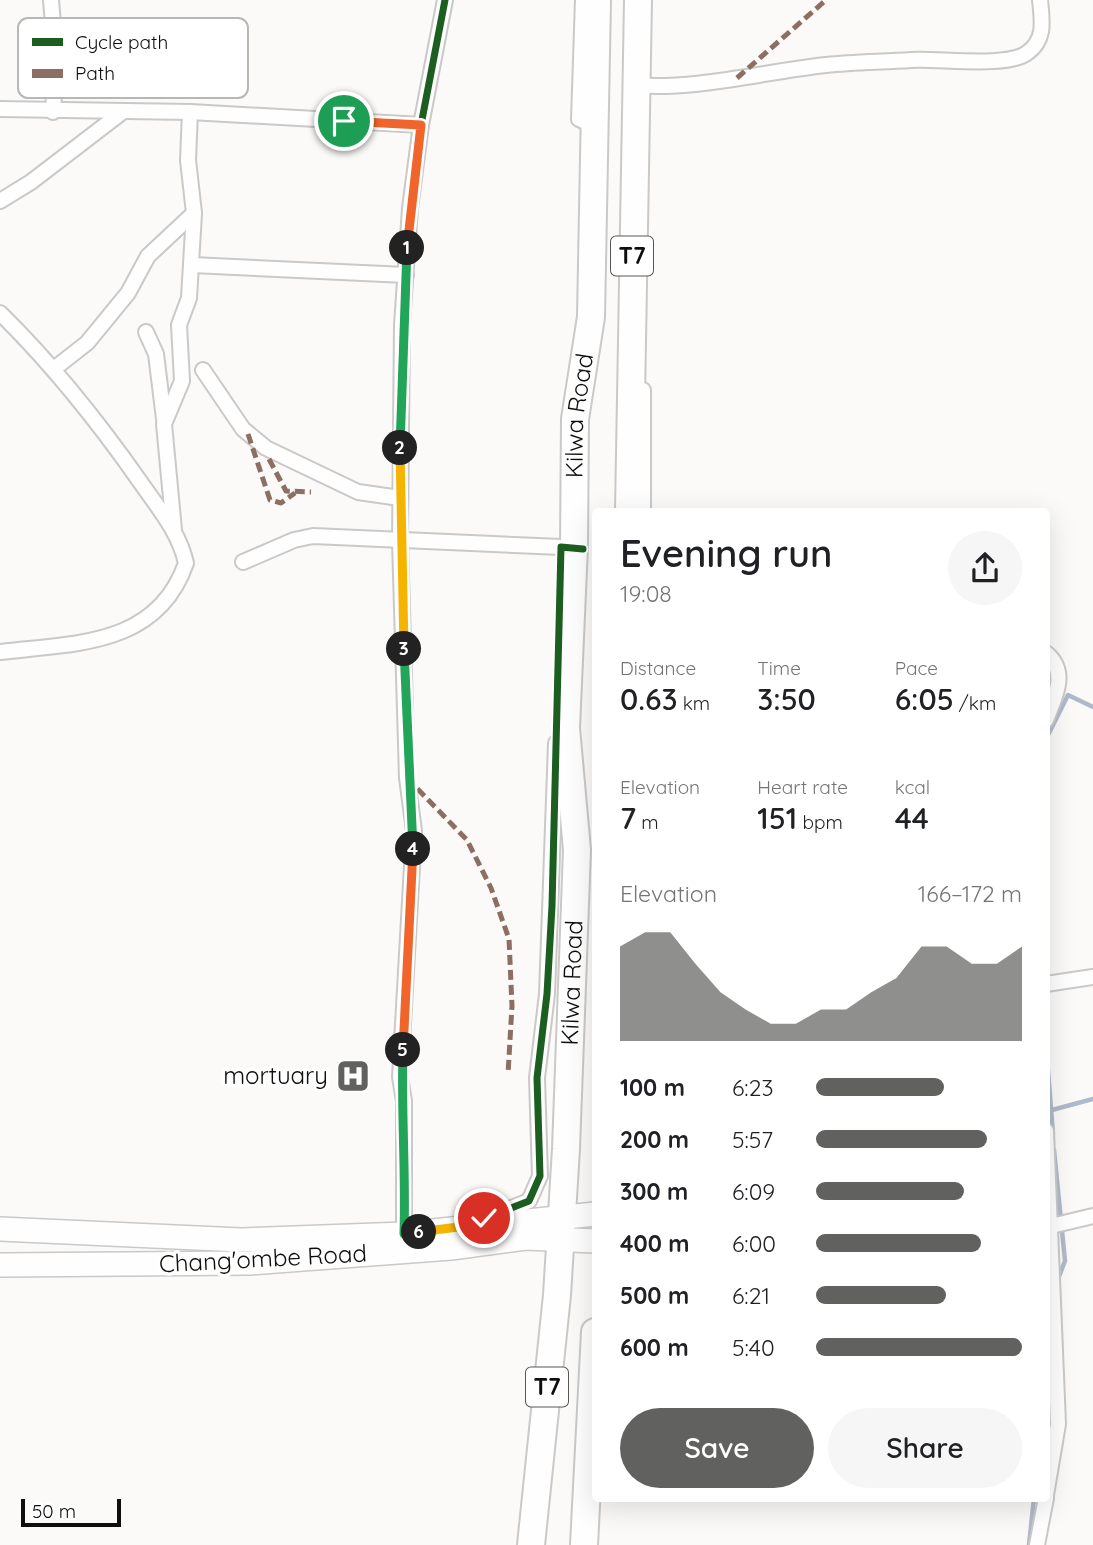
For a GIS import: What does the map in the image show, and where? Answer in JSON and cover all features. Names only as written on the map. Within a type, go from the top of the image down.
[{"type":"highway","name":"Kilwa Road","points":[[531,1545],[559,1270],[563,1183],[576,850],[566,728],[575,419],[591,317],[597,0]]},
{"type":"highway","name":"Kilwa Road","points":[[629,508],[641,86],[638,0]]},
{"type":"highway","name":"T7","points":[[584,1545],[592,1499]]},
{"type":"main road","name":"Chang'ombe Road","points":[[0,1265],[250,1263],[441,1248],[520,1230],[563,1183]]},
{"type":"main road","name":"Chang'ombe Road","points":[[0,1229],[241,1240],[404,1234],[466,1226],[520,1230],[561,1228],[592,1215]]},
{"type":"main road","name":"Chang'ombe Road","points":[[561,1228],[592,1240]]},
{"type":"main road","points":[[520,1230],[550,1254],[559,1270]]},
{"type":"street","points":[[51,0],[52,18]]},
{"type":"street","points":[[404,1234],[405,1184],[400,1077],[414,831],[407,778],[400,541],[400,395],[410,208],[421,125],[445,0]]},
{"type":"street","points":[[583,0],[579,119],[594,126]]},
{"type":"street","points":[[643,508],[645,432],[640,326],[641,86],[650,0]]},
{"type":"street","points":[[641,86],[827,65],[930,59],[1002,60],[1026,54],[1038,41],[1043,27],[1040,0]]},
{"type":"street","points":[[53,112],[54,98]]},
{"type":"street","points":[[0,109],[190,113],[421,125]]},
{"type":"street","points":[[0,201],[31,182],[121,113]]},
{"type":"street","points":[[164,424],[182,381],[179,325],[189,298],[192,265],[194,213],[188,160],[190,113]]},
{"type":"street","points":[[54,368],[87,343],[128,293],[148,256],[194,213]]},
{"type":"street","points":[[192,265],[406,275]]},
{"type":"street","points":[[0,313],[54,368],[174,531]]},
{"type":"street","points":[[0,652],[69,645],[121,633],[149,619],[169,598],[186,563],[174,531],[156,354],[146,332]]},
{"type":"street","points":[[203,370],[243,429],[266,448],[350,489],[400,498]]},
{"type":"street","points":[[243,562],[294,540],[313,536],[573,548],[547,994],[537,1072],[540,1176],[528,1201],[466,1226]]},
{"type":"street","points":[[1050,658],[1057,667],[1060,678],[1050,708]]},
{"type":"street","points":[[1050,983],[1093,977]]},
{"type":"street","points":[[1050,1208],[1058,1424],[1050,1472]]},
{"type":"street","points":[[1051,1226],[1093,1216]]},
{"type":"street","points":[[1037,1545],[1045,1502]]},
{"type":"waterway","points":[[1050,731],[1068,695],[1093,707]]},
{"type":"waterway","points":[[1050,1096],[1053,1134]]},
{"type":"waterway","points":[[1052,1110],[1093,1099]]},
{"type":"waterway","points":[[1054,1150],[1065,1261],[1058,1279]]},
{"type":"waterway","points":[[1029,1545],[1034,1502]]},
{"type":"marked path","points":[[737,78],[826,0]]},
{"type":"marked path","points":[[248,434],[270,500],[281,503],[295,493]]},
{"type":"marked path","points":[[269,459],[286,491],[311,492]]},
{"type":"marked path","points":[[407,778],[467,840],[491,888],[509,939],[512,1006],[508,1074]]},
{"type":"cycle path","points":[[404,1234],[404,1101],[400,1077],[414,831],[407,778],[400,541],[402,325],[410,208],[421,125],[445,0]]},
{"type":"cycle path","points":[[466,1226],[529,1201],[540,1176],[537,1078],[547,994],[552,906],[561,547],[583,549]]},
{"type":"place","name":"mortuary","points":[[353,1076]]},
{"type":"route","points":[[344,121],[421,125],[410,208],[400,395],[400,541],[407,778],[414,831],[400,1077],[404,1101],[404,1234],[466,1226],[484,1218]]}]
